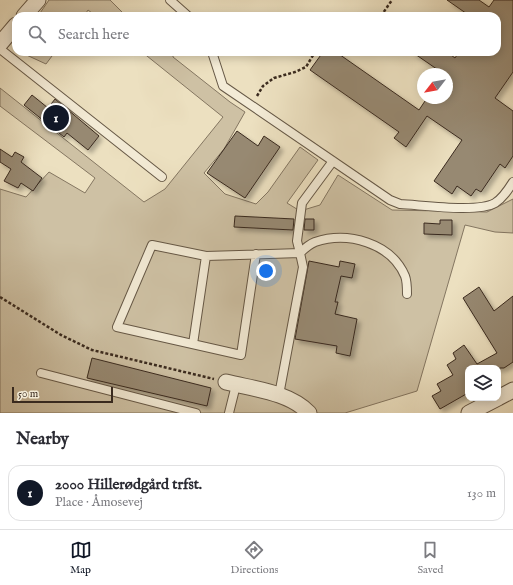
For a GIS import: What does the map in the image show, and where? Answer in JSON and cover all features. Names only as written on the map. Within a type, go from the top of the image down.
[{"type":"street","points":[[28,12],[38,0]]},
{"type":"street","points":[[0,44],[12,30]]},
{"type":"street","points":[[231,384],[279,395],[301,405],[309,413]]},
{"type":"street","points":[[501,396],[513,390]]},
{"type":"street","points":[[469,413],[492,401]]},
{"type":"lane","points":[[170,0],[184,12]]},
{"type":"lane","points":[[0,49],[162,177]]},
{"type":"lane","points":[[213,56],[223,86],[390,200],[400,204],[478,208],[494,203],[504,195],[513,182]]},
{"type":"lane","points":[[279,395],[303,267],[297,241],[302,204],[333,161]]},
{"type":"lane","points":[[256,254],[241,354],[117,326],[152,245],[206,256],[256,254],[300,253],[314,242],[335,238],[358,239],[376,246],[393,258],[405,277],[408,294]]},
{"type":"lane","points":[[193,344],[206,256]]},
{"type":"lane","points":[[41,373],[196,413]]},
{"type":"lane","points":[[229,413],[231,384]]},
{"type":"path","points":[[384,12],[392,0]]},
{"type":"path","points":[[251,106],[267,82],[278,76],[295,72],[306,67],[313,56]]},
{"type":"path","points":[[0,297],[61,335],[92,350],[231,384]]},
{"type":"shaded area","points":[[49,0],[110,0],[122,12],[91,12],[88,10],[87,12],[41,12]]},
{"type":"shaded area","points":[[29,56],[52,56],[46,64]]},
{"type":"shaded area","points":[[147,56],[173,56],[230,102],[245,112],[224,149],[204,173],[225,194],[256,204],[268,192],[300,147],[318,160],[287,203],[300,211],[320,205],[338,175],[392,210],[487,212],[513,199],[513,233],[495,232],[465,225],[417,391],[345,413],[0,413],[0,189],[26,197],[49,172],[85,193],[95,178],[0,106],[0,88],[144,202],[165,189],[223,117]]},
{"type":"building","points":[[447,0],[479,0],[489,7],[494,0],[513,0],[513,72],[495,98],[513,111],[513,156],[505,168],[500,164],[481,192],[476,189],[471,196],[457,186],[452,194],[434,181],[462,140],[427,116],[406,147],[394,138],[399,132],[310,70],[320,56],[342,56],[419,110],[423,104],[453,104],[453,68],[435,68],[418,56],[452,56],[455,58],[456,56],[501,56],[501,12],[464,12]]},
{"type":"building","points":[[32,95],[48,108],[55,99],[99,136],[88,150],[67,133],[64,137],[24,105]]},
{"type":"building","points":[[237,131],[258,146],[264,136],[280,147],[245,198],[207,173]]},
{"type":"building","points":[[0,149],[12,157],[15,152],[24,157],[21,162],[42,178],[33,191],[21,183],[18,188],[4,181],[11,169],[0,162]]},
{"type":"building","points":[[235,216],[294,219],[293,230],[234,227]]},
{"type":"building","points":[[305,219],[314,219],[314,230],[304,230]]},
{"type":"building","points":[[440,220],[452,220],[452,235],[424,234],[424,223],[440,224]]},
{"type":"building","points":[[309,261],[339,267],[340,261],[355,264],[352,278],[341,276],[335,302],[338,302],[335,314],[357,319],[350,356],[336,353],[337,346],[295,339]]},
{"type":"building","points":[[479,287],[494,311],[513,296],[513,362],[504,368],[501,368],[501,365],[465,365],[465,395],[440,409],[432,396],[441,391],[437,384],[453,375],[447,365],[456,359],[453,353],[464,345],[477,364],[497,353],[463,298]]},
{"type":"building","points":[[92,358],[211,388],[207,406],[87,378]]},
{"type":"place","name":"2000 Hillerødgård trfst.","points":[[56,118]]}]
